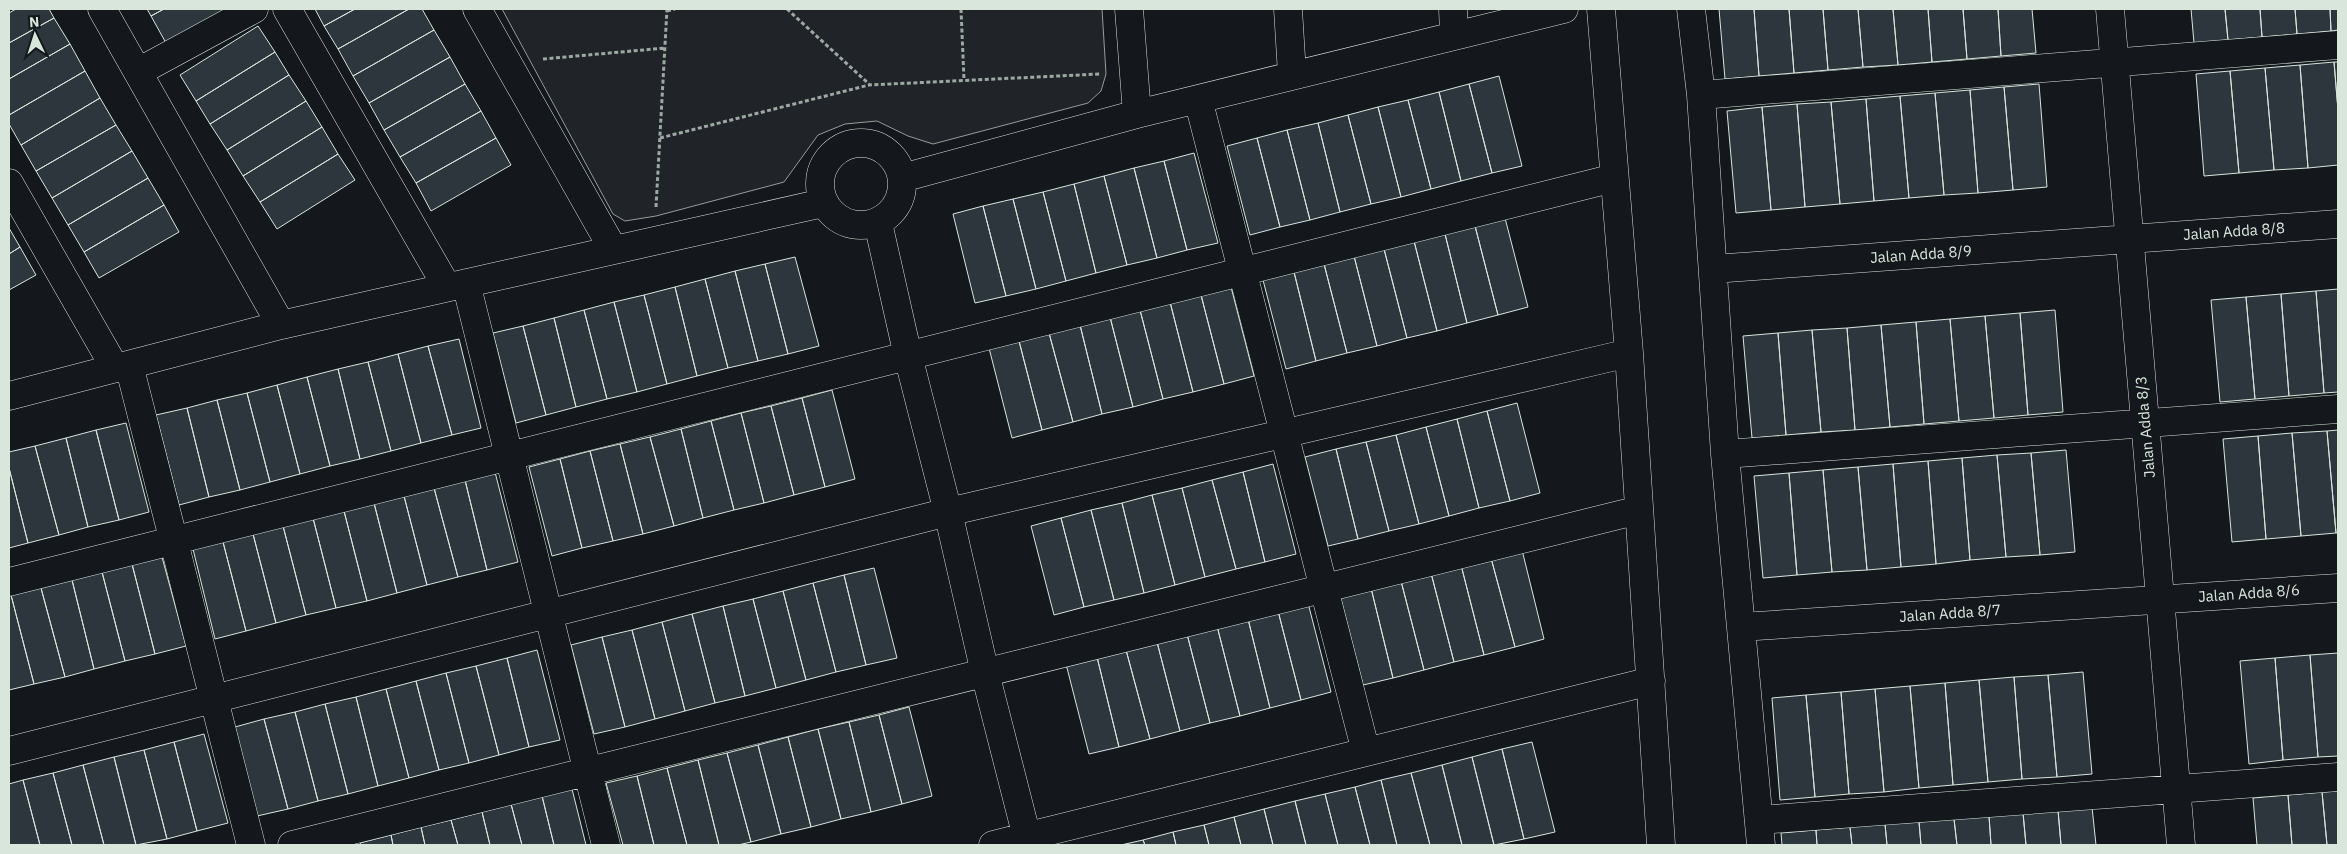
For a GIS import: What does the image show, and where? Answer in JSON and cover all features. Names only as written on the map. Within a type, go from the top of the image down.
[{"type":"street","points":[[102,9],[281,325]]},
{"type":"street","points":[[138,72],[254,9]]},
{"type":"street","points":[[287,9],[456,285],[509,456],[606,845]]},
{"type":"street","points":[[477,9],[613,249]]},
{"type":"street","points":[[1129,9],[1137,114]]},
{"type":"street","points":[[1288,9],[1292,74]]},
{"type":"street","points":[[902,178],[1292,74],[1453,22],[1564,9]]},
{"type":"street","points":[[1601,9],[1629,353],[1661,845]]},
{"type":"street","points":[[1691,9],[1701,95],[1724,454],[1760,832],[2177,789],[2338,778]]},
{"type":"street","name":"Jalan Adda 8/3","points":[[2110,9],[2181,845]]},
{"type":"street","points":[[1701,95],[2338,45]]},
{"type":"street","points":[[1198,99],[1366,752]]},
{"type":"street","points":[[866,143],[878,147],[891,156],[900,169],[903,184],[899,200],[891,214],[878,223],[862,226],[846,224],[832,216],[822,203],[819,187],[821,171],[826,161],[843,147],[866,143]]},
{"type":"street","points":[[9,582],[1614,178]]},
{"type":"street","points":[[9,183],[122,366],[174,540],[251,845]]},
{"type":"street","points":[[9,396],[281,325],[822,203]]},
{"type":"street","points":[[878,223],[908,356],[1028,841]]},
{"type":"street","name":"Jalan Adda 8/8","points":[[2130,238],[2338,224]]},
{"type":"street","name":"Jalan Adda 8/9","points":[[1713,269],[2130,238]]},
{"type":"street","points":[[9,751],[948,512],[1629,353]]},
{"type":"street","points":[[1724,454],[2338,409]]},
{"type":"street","points":[[292,845],[1639,510]]},
{"type":"street","name":"Jalan Adda 8/6","points":[[2159,599],[2338,588]]},
{"type":"street","name":"Jalan Adda 8/7","points":[[1741,627],[2159,599]]},
{"type":"street","points":[[993,845],[1028,841],[1366,752],[1651,681]]},
{"type":"path","points":[[654,240],[667,10],[675,9]]},
{"type":"path","points":[[787,9],[869,85]]},
{"type":"path","points":[[961,9],[964,80]]},
{"type":"path","points":[[507,62],[665,48]]},
{"type":"path","points":[[660,138],[869,85],[1134,73]]},
{"type":"shaded area","points":[[502,9],[1102,9],[1106,74],[1101,91],[1088,103],[933,144],[908,136],[877,121],[845,124],[818,135],[784,182],[656,216],[625,221],[613,214]]},
{"type":"building","points":[[16,9],[49,9],[54,18],[9,43],[9,13]]},
{"type":"building","points":[[147,9],[164,9],[151,16]]},
{"type":"building","points":[[164,9],[226,9],[166,43],[151,16]]},
{"type":"building","points":[[315,9],[355,9],[324,26]]},
{"type":"building","points":[[355,9],[409,9],[338,49],[324,26]]},
{"type":"building","points":[[409,9],[422,9],[434,30],[353,76],[338,49]]},
{"type":"building","points":[[1719,9],[1754,9],[1759,76],[1725,79]]},
{"type":"building","points":[[1754,9],[1789,9],[1794,73],[1759,76]]},
{"type":"building","points":[[1789,9],[1823,9],[1828,70],[1794,73]]},
{"type":"building","points":[[1823,9],[1858,9],[1863,67],[1828,70]]},
{"type":"building","points":[[1858,9],[1893,9],[1898,65],[1863,67]]},
{"type":"building","points":[[1893,9],[1928,9],[1932,62],[1898,65]]},
{"type":"building","points":[[1928,9],[1963,9],[1967,59],[1932,62]]},
{"type":"building","points":[[1963,9],[1998,9],[2001,56],[1967,59]]},
{"type":"building","points":[[1998,9],[2032,9],[2036,53],[2001,56]]},
{"type":"building","points":[[2191,9],[2225,9],[2228,40],[2194,43]]},
{"type":"building","points":[[2225,9],[2260,9],[2262,37],[2228,40]]},
{"type":"building","points":[[2260,9],[2295,9],[2297,34],[2262,37]]},
{"type":"building","points":[[2295,9],[2330,9],[2331,31],[2297,34]]},
{"type":"building","points":[[2330,9],[2338,9],[2338,30],[2331,31]]},
{"type":"building","points":[[54,18],[70,44],[9,79],[9,43]]},
{"type":"building","points":[[258,26],[275,52],[196,101],[180,75]]},
{"type":"building","points":[[434,30],[450,57],[369,103],[353,76]]},
{"type":"building","points":[[70,44],[85,71],[9,115],[9,79]]},
{"type":"building","points":[[275,52],[289,75],[210,124],[196,101]]},
{"type":"building","points":[[450,57],[465,84],[384,130],[369,103]]},
{"type":"building","points":[[2334,62],[2338,62],[2338,110]]},
{"type":"building","points":[[2334,62],[2338,110],[2338,165],[2308,168],[2300,65]]},
{"type":"building","points":[[2300,65],[2308,168],[2274,170],[2265,68]]},
{"type":"building","points":[[2265,68],[2274,170],[2239,173],[2230,71]]},
{"type":"building","points":[[85,71],[100,98],[21,145],[9,124],[9,115]]},
{"type":"building","points":[[2230,71],[2239,173],[2204,176],[2196,74]]},
{"type":"building","points":[[289,75],[306,101],[227,150],[210,124]]},
{"type":"building","points":[[1499,76],[1522,166],[1492,173],[1469,84]]},
{"type":"building","points":[[465,84],[481,111],[400,157],[384,130]]},
{"type":"building","points":[[1469,84],[1492,173],[1461,181],[1439,92]]},
{"type":"building","points":[[2039,84],[2047,187],[2013,190],[2004,87]]},
{"type":"building","points":[[2004,87],[2013,190],[1978,193],[1970,90]]},
{"type":"building","points":[[1970,90],[1978,193],[1944,195],[1935,93]]},
{"type":"building","points":[[1439,92],[1461,181],[1431,189],[1408,100]]},
{"type":"building","points":[[1935,93],[1944,195],[1909,198],[1900,96]]},
{"type":"building","points":[[1900,96],[1909,198],[1874,201],[1866,99]]},
{"type":"building","points":[[100,98],[116,125],[36,171],[21,145]]},
{"type":"building","points":[[1866,99],[1874,201],[1840,204],[1831,102]]},
{"type":"building","points":[[1408,100],[1431,189],[1401,197],[1378,107]]},
{"type":"building","points":[[306,101],[322,127],[243,176],[227,150]]},
{"type":"building","points":[[1831,102],[1840,204],[1805,207],[1797,104]]},
{"type":"building","points":[[1797,104],[1805,207],[1771,210],[1762,107]]},
{"type":"building","points":[[1378,107],[1401,197],[1371,204],[1348,115]]},
{"type":"building","points":[[1762,107],[1771,210],[1736,213],[1727,111]]},
{"type":"building","points":[[481,111],[496,138],[416,183],[400,157]]},
{"type":"building","points":[[1348,115],[1371,204],[1340,212],[1318,123]]},
{"type":"building","points":[[1318,123],[1340,212],[1310,220],[1287,130]]},
{"type":"building","points":[[116,125],[132,151],[52,198],[36,171]]},
{"type":"building","points":[[322,127],[338,154],[260,202],[243,176]]},
{"type":"building","points":[[1287,130],[1310,220],[1280,227],[1257,138]]},
{"type":"building","points":[[496,138],[511,165],[431,211],[416,183]]},
{"type":"building","points":[[1257,138],[1280,227],[1250,235],[1227,146]]},
{"type":"building","points":[[132,151],[148,178],[68,225],[52,198]]},
{"type":"building","points":[[1194,153],[1218,243],[1187,250],[1164,161]]},
{"type":"building","points":[[338,154],[355,180],[277,229],[260,202]]},
{"type":"building","points":[[1164,161],[1187,250],[1157,258],[1134,168]]},
{"type":"building","points":[[1134,168],[1157,258],[1127,265],[1104,176]]},
{"type":"building","points":[[1104,176],[1127,265],[1096,273],[1074,184]]},
{"type":"building","points":[[148,178],[164,205],[84,252],[68,225]]},
{"type":"building","points":[[1074,184],[1096,273],[1066,281],[1043,192]]},
{"type":"building","points":[[1043,192],[1066,281],[1036,289],[1013,199]]},
{"type":"building","points":[[1013,199],[1036,289],[1006,296],[983,206]]},
{"type":"building","points":[[164,205],[179,232],[99,278],[84,252]]},
{"type":"building","points":[[983,206],[1006,296],[975,303],[953,214]]},
{"type":"building","points":[[1505,218],[1528,307],[1498,315],[1475,226]]},
{"type":"building","points":[[1475,226],[1498,315],[1467,323],[1445,234]]},
{"type":"building","points":[[9,228],[20,247],[9,254]]},
{"type":"building","points":[[1445,234],[1467,323],[1437,331],[1414,241]]},
{"type":"building","points":[[1414,241],[1437,331],[1407,338],[1384,249]]},
{"type":"building","points":[[20,247],[36,275],[9,290],[9,254]]},
{"type":"building","points":[[1384,249],[1407,338],[1377,346],[1354,256]]},
{"type":"building","points":[[1354,256],[1377,346],[1347,353],[1324,264]]},
{"type":"building","points":[[795,257],[819,346],[788,354],[765,264]]},
{"type":"building","points":[[765,264],[788,354],[758,361],[735,271]]},
{"type":"building","points":[[1324,264],[1347,353],[1316,361],[1294,272]]},
{"type":"building","points":[[735,271],[758,361],[728,368],[705,279]]},
{"type":"building","points":[[1294,272],[1316,361],[1286,369],[1263,280]]},
{"type":"building","points":[[705,279],[728,368],[697,376],[675,287]]},
{"type":"building","points":[[675,287],[697,376],[667,384],[644,295]]},
{"type":"building","points":[[1231,287],[1254,376],[1224,384],[1201,295]]},
{"type":"building","points":[[2338,289],[2338,392],[2324,393],[2316,291]]},
{"type":"building","points":[[2316,291],[2324,393],[2289,396],[2281,294]]},
{"type":"building","points":[[2281,294],[2289,396],[2255,399],[2246,297]]},
{"type":"building","points":[[644,295],[667,384],[637,392],[614,302]]},
{"type":"building","points":[[1201,295],[1224,384],[1193,392],[1170,302]]},
{"type":"building","points":[[2246,297],[2255,399],[2220,402],[2211,300]]},
{"type":"building","points":[[614,302],[637,392],[607,399],[584,310]]},
{"type":"building","points":[[1170,302],[1193,392],[1163,399],[1140,310]]},
{"type":"building","points":[[584,310],[607,399],[576,407],[554,318]]},
{"type":"building","points":[[1140,310],[1163,399],[1133,407],[1110,317]]},
{"type":"building","points":[[2055,310],[2063,412],[2028,415],[2020,313]]},
{"type":"building","points":[[2020,313],[2028,415],[1994,418],[1985,316]]},
{"type":"building","points":[[1985,316],[1994,418],[1959,421],[1950,319]]},
{"type":"building","points":[[1110,317],[1133,407],[1102,414],[1080,325]]},
{"type":"building","points":[[554,318],[576,407],[546,415],[523,326]]},
{"type":"building","points":[[1950,319],[1959,421],[1924,424],[1916,322]]},
{"type":"building","points":[[1916,322],[1924,424],[1890,427],[1881,325]]},
{"type":"building","points":[[1080,325],[1102,414],[1073,422],[1049,333]]},
{"type":"building","points":[[1881,325],[1890,427],[1855,430],[1847,328]]},
{"type":"building","points":[[523,326],[546,415],[516,423],[493,333]]},
{"type":"building","points":[[1847,328],[1855,430],[1821,432],[1812,330]]},
{"type":"building","points":[[1812,330],[1821,432],[1786,435],[1778,333]]},
{"type":"building","points":[[1049,333],[1073,422],[1042,430],[1019,341]]},
{"type":"building","points":[[1778,333],[1786,435],[1752,438],[1743,336]]},
{"type":"building","points":[[459,339],[481,428],[452,435],[428,346]]},
{"type":"building","points":[[1019,341],[1042,430],[1012,438],[989,348]]},
{"type":"building","points":[[428,346],[452,435],[421,443],[398,354]]},
{"type":"building","points":[[398,354],[421,443],[391,451],[368,362]]},
{"type":"building","points":[[368,362],[391,451],[360,459],[338,369]]},
{"type":"building","points":[[338,369],[360,459],[330,466],[307,377]]},
{"type":"building","points":[[307,377],[330,466],[300,474],[277,385]]},
{"type":"building","points":[[277,385],[300,474],[270,482],[247,393]]},
{"type":"building","points":[[832,390],[855,479],[825,487],[802,398]]},
{"type":"building","points":[[247,393],[270,482],[240,490],[217,400]]},
{"type":"building","points":[[802,398],[825,487],[794,495],[771,406]]},
{"type":"building","points":[[217,400],[240,490],[209,497],[187,408]]},
{"type":"building","points":[[1517,403],[1540,493],[1510,501],[1487,411]]},
{"type":"building","points":[[771,406],[794,495],[764,503],[741,413]]},
{"type":"building","points":[[187,408],[209,497],[179,505],[156,415]]},
{"type":"building","points":[[1487,411],[1510,501],[1479,508],[1457,419]]},
{"type":"building","points":[[741,413],[764,503],[734,510],[711,421]]},
{"type":"building","points":[[1457,419],[1479,508],[1449,516],[1426,427]]},
{"type":"building","points":[[711,421],[734,510],[703,518],[681,429]]},
{"type":"building","points":[[126,423],[149,512],[119,520],[96,430]]},
{"type":"building","points":[[1426,427],[1449,516],[1419,524],[1396,435]]},
{"type":"building","points":[[681,429],[703,518],[674,526],[650,437]]},
{"type":"building","points":[[96,430],[119,520],[88,527],[66,438]]},
{"type":"building","points":[[2338,430],[2338,533],[2336,533],[2327,431]]},
{"type":"building","points":[[2327,431],[2336,533],[2301,536],[2292,433]]},
{"type":"building","points":[[2292,433],[2301,536],[2266,539],[2258,436]]},
{"type":"building","points":[[1396,435],[1419,524],[1389,531],[1366,442]]},
{"type":"building","points":[[2258,436],[2266,539],[2232,542],[2223,439]]},
{"type":"building","points":[[650,437],[674,526],[643,534],[620,444]]},
{"type":"building","points":[[66,438],[88,527],[59,535],[35,446]]},
{"type":"building","points":[[1366,442],[1389,531],[1358,539],[1336,449]]},
{"type":"building","points":[[620,444],[643,534],[613,541],[590,451]]},
{"type":"building","points":[[35,446],[59,535],[28,543],[9,468],[9,452]]},
{"type":"building","points":[[1336,449],[1358,539],[1328,546],[1305,457]]},
{"type":"building","points":[[2066,450],[2075,552],[2040,555],[2031,453]]},
{"type":"building","points":[[590,451],[613,541],[582,548],[560,459]]},
{"type":"building","points":[[2031,453],[2040,555],[2006,557],[1997,455]]},
{"type":"building","points":[[1997,455],[2006,557],[1970,560],[1962,458]]},
{"type":"building","points":[[1962,458],[1970,560],[1936,564],[1928,461]]},
{"type":"building","points":[[560,459],[582,548],[552,556],[529,467]]},
{"type":"building","points":[[1928,461],[1936,564],[1901,567],[1893,464]]},
{"type":"building","points":[[1273,464],[1296,554],[1265,562],[1243,472]]},
{"type":"building","points":[[1893,464],[1901,567],[1867,570],[1858,467]]},
{"type":"building","points":[[1858,467],[1867,570],[1832,572],[1823,470]]},
{"type":"building","points":[[9,468],[28,543],[9,548]]},
{"type":"building","points":[[1823,470],[1832,572],[1797,575],[1789,473]]},
{"type":"building","points":[[495,472],[518,562],[487,570],[465,480]]},
{"type":"building","points":[[1243,472],[1265,562],[1236,569],[1212,480]]},
{"type":"building","points":[[1789,473],[1797,575],[1763,578],[1754,476]]},
{"type":"building","points":[[465,480],[487,570],[458,577],[434,488]]},
{"type":"building","points":[[1212,480],[1236,569],[1205,577],[1182,488]]},
{"type":"building","points":[[434,488],[458,577],[427,585],[404,496]]},
{"type":"building","points":[[1182,488],[1205,577],[1175,585],[1152,495]]},
{"type":"building","points":[[1152,495],[1175,585],[1144,593],[1122,503]]},
{"type":"building","points":[[404,496],[427,585],[397,593],[374,503]]},
{"type":"building","points":[[374,503],[397,593],[367,601],[344,511]]},
{"type":"building","points":[[1122,503],[1144,593],[1114,600],[1091,510]]},
{"type":"building","points":[[1091,510],[1114,600],[1084,607],[1061,518]]},
{"type":"building","points":[[344,511],[367,601],[336,608],[313,518]]},
{"type":"building","points":[[313,518],[336,608],[306,615],[283,526]]},
{"type":"building","points":[[1061,518],[1084,607],[1054,615],[1031,526]]},
{"type":"building","points":[[283,526],[306,615],[276,623],[253,534]]},
{"type":"building","points":[[253,534],[276,623],[246,631],[223,542]]},
{"type":"building","points":[[223,542],[246,631],[215,639],[193,549]]},
{"type":"building","points":[[1522,550],[1544,639],[1515,647],[1491,558]]},
{"type":"building","points":[[162,557],[186,646],[155,654],[132,564]]},
{"type":"building","points":[[1491,558],[1515,647],[1484,655],[1461,565]]},
{"type":"building","points":[[132,564],[155,654],[125,661],[102,572]]},
{"type":"building","points":[[1461,565],[1484,655],[1454,662],[1431,573]]},
{"type":"building","points":[[874,568],[897,658],[866,665],[844,575]]},
{"type":"building","points":[[102,572],[125,661],[94,669],[72,580]]},
{"type":"building","points":[[1431,573],[1454,662],[1424,670],[1401,581]]},
{"type":"building","points":[[844,575],[866,665],[836,672],[813,583]]},
{"type":"building","points":[[72,580],[94,669],[65,677],[41,588]]},
{"type":"building","points":[[1401,581],[1424,670],[1393,678],[1371,588]]},
{"type":"building","points":[[813,583],[836,672],[806,680],[783,591]]},
{"type":"building","points":[[41,588],[65,677],[34,684],[11,595]]},
{"type":"building","points":[[1371,588],[1393,678],[1363,685],[1340,596]]},
{"type":"building","points":[[783,591],[806,680],[776,688],[753,599]]},
{"type":"building","points":[[9,595],[11,595],[34,684],[9,690]]},
{"type":"building","points":[[753,599],[776,688],[745,696],[723,606]]},
{"type":"building","points":[[1308,603],[1331,692],[1301,700],[1278,611]]},
{"type":"building","points":[[723,606],[745,696],[715,703],[692,614]]},
{"type":"building","points":[[1278,611],[1301,700],[1270,708],[1248,619]]},
{"type":"building","points":[[692,614],[715,703],[685,711],[662,622]]},
{"type":"building","points":[[1248,619],[1270,708],[1240,716],[1217,626]]},
{"type":"building","points":[[662,622],[685,711],[655,719],[632,630]]},
{"type":"building","points":[[1217,626],[1240,716],[1210,723],[1187,634]]},
{"type":"building","points":[[632,630],[655,719],[625,727],[602,637]]},
{"type":"building","points":[[1187,634],[1210,723],[1180,731],[1157,642]]},
{"type":"building","points":[[602,637],[625,727],[594,734],[571,645]]},
{"type":"building","points":[[1157,642],[1180,731],[1150,739],[1126,650]]},
{"type":"building","points":[[537,650],[560,740],[529,747],[507,658]]},
{"type":"building","points":[[1126,650],[1150,739],[1119,747],[1097,657]]},
{"type":"building","points":[[2338,653],[2338,756],[2318,757],[2310,655]]},
{"type":"building","points":[[2310,655],[2318,757],[2283,760],[2275,658]]},
{"type":"building","points":[[1097,657],[1119,747],[1089,754],[1066,664]]},
{"type":"building","points":[[507,658],[529,747],[499,755],[476,666]]},
{"type":"building","points":[[2275,658],[2283,760],[2249,764],[2240,661]]},
{"type":"building","points":[[476,666],[499,755],[469,763],[446,673]]},
{"type":"building","points":[[2083,672],[2092,774],[2057,777],[2048,675]]},
{"type":"building","points":[[446,673],[469,763],[439,770],[416,681]]},
{"type":"building","points":[[2048,675],[2057,777],[2022,779],[2014,677]]},
{"type":"building","points":[[2014,677],[2022,779],[1988,782],[1979,680]]},
{"type":"building","points":[[1979,680],[1988,782],[1953,785],[1945,683]]},
{"type":"building","points":[[416,681],[439,770],[409,778],[386,689]]},
{"type":"building","points":[[1945,683],[1953,785],[1919,788],[1910,686]]},
{"type":"building","points":[[1910,686],[1919,788],[1884,792],[1875,689]]},
{"type":"building","points":[[386,689],[409,778],[378,786],[356,697]]},
{"type":"building","points":[[1875,689],[1884,792],[1849,794],[1841,692]]},
{"type":"building","points":[[1841,692],[1849,794],[1815,797],[1806,695]]},
{"type":"building","points":[[1806,695],[1815,797],[1780,800],[1772,698]]},
{"type":"building","points":[[356,697],[378,786],[348,794],[325,704]]},
{"type":"building","points":[[325,704],[348,794],[318,801],[295,712]]},
{"type":"building","points":[[909,707],[932,796],[902,804],[879,715]]},
{"type":"building","points":[[295,712],[318,801],[288,809],[264,719]]},
{"type":"building","points":[[879,715],[902,804],[871,812],[849,722]]},
{"type":"building","points":[[264,719],[288,809],[257,816],[235,727]]},
{"type":"building","points":[[849,722],[871,812],[841,819],[818,729]]},
{"type":"building","points":[[818,729],[841,819],[811,827],[788,737]]},
{"type":"building","points":[[204,734],[228,823],[197,831],[174,742]]},
{"type":"building","points":[[788,737],[811,827],[781,834],[758,745]]},
{"type":"building","points":[[174,742],[197,831],[167,839],[144,750]]},
{"type":"building","points":[[1532,742],[1555,832],[1524,839],[1502,749]]},
{"type":"building","points":[[758,745],[781,834],[751,842],[727,753]]},
{"type":"building","points":[[1502,749],[1524,839],[1494,845],[1472,757]]},
{"type":"building","points":[[144,750],[167,839],[136,845],[114,757]]},
{"type":"building","points":[[727,753],[751,842],[738,845],[719,845],[698,760]]},
{"type":"building","points":[[114,757],[136,845],[104,845],[83,765]]},
{"type":"building","points":[[1472,757],[1494,845],[1462,845],[1442,765]]},
{"type":"building","points":[[698,760],[719,845],[687,845],[667,768]]},
{"type":"building","points":[[83,765],[104,845],[72,845],[53,773]]},
{"type":"building","points":[[1442,765],[1462,845],[1430,845],[1411,773]]},
{"type":"building","points":[[667,768],[687,845],[654,845],[637,776]]},
{"type":"building","points":[[53,773],[72,845],[40,845],[23,780]]},
{"type":"building","points":[[1411,773],[1430,845],[1397,845],[1381,780]]},
{"type":"building","points":[[637,776],[654,845],[623,845],[606,783]]},
{"type":"building","points":[[23,780],[40,845],[9,845],[9,784]]},
{"type":"building","points":[[1381,780],[1397,845],[1370,845],[1355,787]]},
{"type":"building","points":[[1355,787],[1370,845],[1338,845],[1325,794]]},
{"type":"building","points":[[572,789],[586,845],[554,845],[542,796]]},
{"type":"building","points":[[2338,791],[2338,845],[2327,845],[2322,792]]},
{"type":"building","points":[[2322,792],[2327,845],[2292,845],[2288,795]]},
{"type":"building","points":[[1325,794],[1338,845],[1306,845],[1295,801]]},
{"type":"building","points":[[2288,795],[2292,845],[2257,845],[2253,798]]},
{"type":"building","points":[[542,796],[554,845],[522,845],[511,804]]},
{"type":"building","points":[[1295,801],[1306,845],[1273,845],[1264,809]]},
{"type":"building","points":[[511,804],[522,845],[490,845],[482,812]]},
{"type":"building","points":[[2092,807],[2096,845],[2061,845],[2058,810]]},
{"type":"building","points":[[1264,809],[1273,845],[1241,845],[1234,817]]},
{"type":"building","points":[[2058,810],[2061,845],[2026,845],[2023,813]]},
{"type":"building","points":[[482,812],[490,845],[458,845],[451,820]]},
{"type":"building","points":[[2023,813],[2026,845],[1991,845],[1989,816]]},
{"type":"building","points":[[1989,816],[1991,845],[1957,845],[1954,819]]},
{"type":"building","points":[[1234,817],[1241,845],[1209,845],[1204,825]]},
{"type":"building","points":[[1954,819],[1957,845],[1921,845],[1919,822]]},
{"type":"building","points":[[451,820],[458,845],[425,845],[421,827]]},
{"type":"building","points":[[1919,822],[1921,845],[1887,845],[1885,824]]},
{"type":"building","points":[[1885,824],[1887,845],[1852,845],[1850,827]]},
{"type":"building","points":[[1204,825],[1209,845],[1176,845],[1173,832]]},
{"type":"building","points":[[421,827],[425,845],[393,845],[391,835]]},
{"type":"building","points":[[1850,827],[1852,845],[1817,845],[1816,830]]},
{"type":"building","points":[[1816,830],[1817,845],[1782,845],[1781,833]]},
{"type":"building","points":[[1173,832],[1176,845],[1145,845],[1143,840]]},
{"type":"building","points":[[391,835],[393,845],[361,845],[360,843]]},
{"type":"building","points":[[1143,840],[1145,845],[1121,845]]}]
